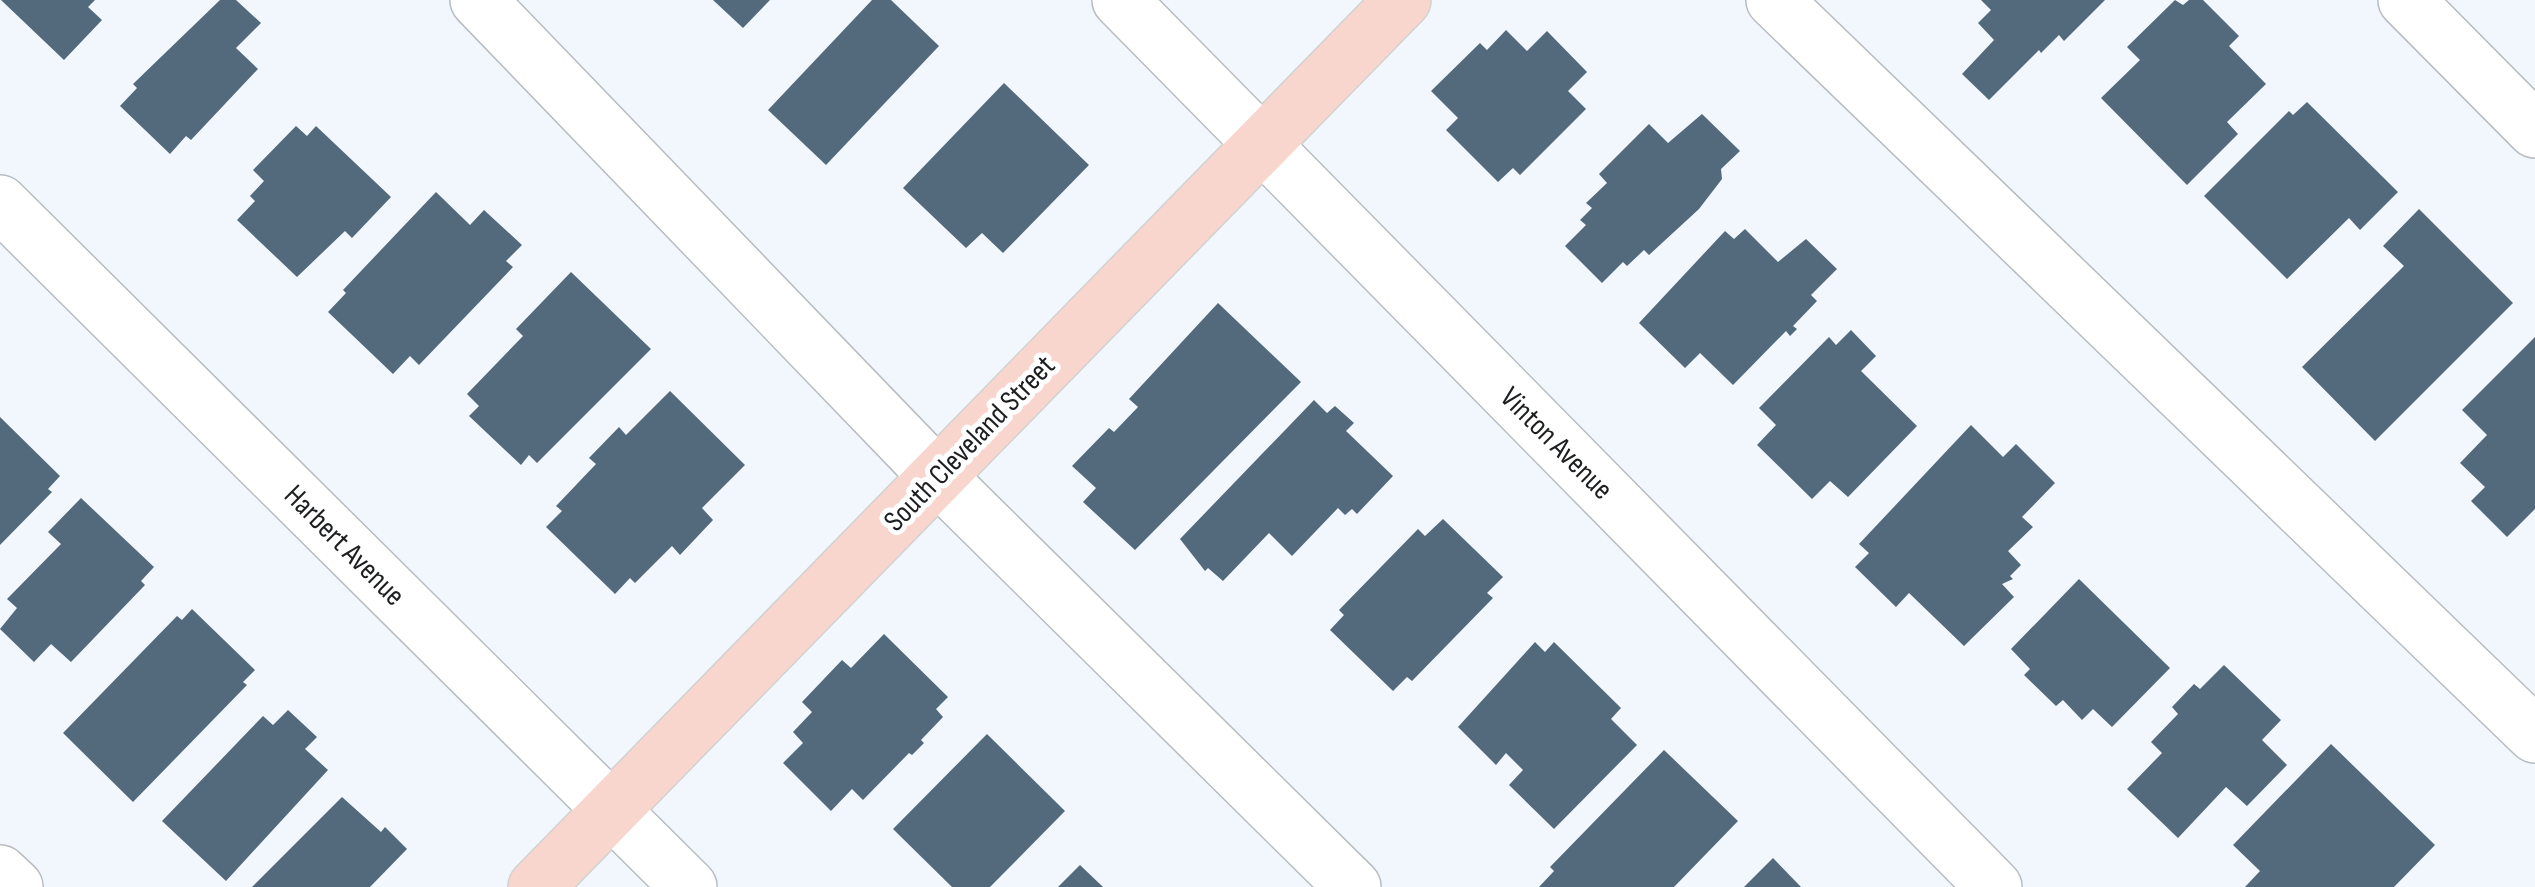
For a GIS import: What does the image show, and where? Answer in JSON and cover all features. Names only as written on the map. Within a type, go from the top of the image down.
[{"type":"main road","name":"South Cleveland Street","points":[[536,887],[1403,0]]},
{"type":"street","points":[[478,0],[936,476],[1353,887]]},
{"type":"street","name":"Vinton Avenue","points":[[1120,0],[1994,887]]},
{"type":"street","points":[[1774,0],[2535,735]]},
{"type":"street","points":[[2406,0],[2535,130]]},
{"type":"street","name":"Harbert Avenue","points":[[0,203],[689,887]]},
{"type":"street","points":[[0,872],[15,887]]},
{"type":"building","points":[[1,0],[95,0],[88,7],[102,20],[64,60]]},
{"type":"building","points":[[220,0],[236,0],[261,23],[236,48],[258,69],[191,140],[186,136],[170,154],[120,106],[137,88],[133,84]]},
{"type":"building","points":[[713,0],[770,0],[743,28]]},
{"type":"building","points":[[872,0],[891,0],[939,46],[826,165],[768,110]]},
{"type":"building","points":[[1981,0],[2105,0],[2064,41],[2059,35],[2041,53],[2039,50],[1989,100],[1962,74],[1994,40],[1978,23],[1991,10]]},
{"type":"building","points":[[2175,0],[2183,5],[2189,0],[2203,0],[2239,36],[2229,46],[2266,84],[2227,122],[2238,134],[2187,185],[2101,98],[2140,60],[2127,47]]},
{"type":"building","points":[[1506,30],[1527,51],[1547,31],[1587,72],[1568,91],[1586,109],[1520,175],[1513,168],[1498,182],[1446,130],[1458,118],[1431,91],[1480,43],[1487,50]]},
{"type":"building","points":[[1004,83],[1089,165],[1003,253],[982,233],[966,248],[903,188]]},
{"type":"building","points":[[2307,102],[2398,192],[2360,230],[2349,218],[2287,279],[2204,196],[2289,111],[2293,115]]},
{"type":"building","points":[[1702,114],[1740,151],[1721,169],[1722,179],[1699,209],[1649,255],[1644,250],[1627,266],[1623,262],[1602,283],[1565,246],[1586,225],[1580,220],[1592,208],[1586,203],[1607,183],[1599,174],[1649,124],[1668,143]]},
{"type":"building","points":[[296,126],[307,136],[316,126],[391,197],[352,238],[345,231],[297,277],[237,220],[255,201],[250,196],[264,181],[253,170]]},
{"type":"building","points":[[436,192],[470,225],[484,210],[522,245],[506,261],[513,267],[419,365],[410,356],[393,374],[328,312],[346,293],[343,290]]},
{"type":"building","points":[[2419,209],[2513,303],[2375,441],[2302,367],[2404,266],[2383,246]]},
{"type":"building","points":[[1745,229],[1778,262],[1806,239],[1837,269],[1811,295],[1817,301],[1793,326],[1797,329],[1790,336],[1786,331],[1733,385],[1700,353],[1685,368],[1639,323],[1725,231],[1734,239]]},
{"type":"building","points":[[571,272],[651,349],[537,463],[529,455],[521,465],[469,416],[479,406],[467,394],[523,336],[516,329]]},
{"type":"building","points":[[1218,303],[1301,382],[1135,550],[1083,502],[1096,488],[1072,466],[1109,428],[1114,432],[1138,407],[1129,399]]},
{"type":"building","points":[[1851,330],[1876,356],[1861,371],[1917,426],[1848,497],[1830,481],[1812,499],[1757,445],[1776,425],[1759,408],[1829,337],[1836,345]]},
{"type":"building","points":[[2535,337],[2535,509],[2507,537],[2471,501],[2485,487],[2460,463],[2487,435],[2462,410]]},
{"type":"building","points":[[670,391],[745,465],[702,508],[713,520],[680,555],[672,546],[635,583],[630,578],[615,594],[546,527],[562,511],[556,506],[596,464],[589,458],[619,427],[626,435]]},
{"type":"building","points":[[1314,400],[1327,413],[1335,406],[1354,423],[1346,431],[1393,476],[1357,514],[1352,509],[1345,515],[1338,508],[1292,556],[1269,533],[1223,581],[1208,568],[1205,571],[1180,539]]},
{"type":"building","points":[[0,417],[60,476],[48,489],[52,492],[0,545]]},
{"type":"building","points":[[1971,425],[2003,457],[2016,444],[2055,483],[2022,517],[2033,527],[2008,551],[2021,565],[2010,576],[2013,579],[2002,584],[2014,597],[1964,646],[1909,593],[1896,607],[1855,567],[1869,553],[1859,544]]},
{"type":"building","points":[[81,498],[154,567],[141,581],[145,585],[71,662],[51,644],[34,662],[0,629],[17,608],[7,599],[61,544],[48,532]]},
{"type":"building","points":[[1443,519],[1503,577],[1487,593],[1493,598],[1412,681],[1407,677],[1393,691],[1330,630],[1344,615],[1339,610],[1418,529],[1425,536]]},
{"type":"building","points":[[2079,579],[2170,668],[2112,727],[2093,709],[2082,720],[2063,700],[2056,706],[2024,675],[2030,669],[2011,649]]},
{"type":"building","points":[[192,609],[255,670],[243,682],[247,685],[133,802],[63,733],[177,616],[182,620]]},
{"type":"building","points":[[884,634],[948,697],[936,709],[943,717],[921,740],[924,743],[863,800],[852,789],[831,811],[783,763],[803,743],[793,732],[812,712],[802,702],[842,660],[851,668]]},
{"type":"building","points":[[1535,642],[1545,652],[1554,642],[1621,708],[1611,719],[1637,745],[1554,829],[1509,785],[1523,770],[1506,753],[1496,765],[1458,727]]},
{"type":"building","points":[[2224,665],[2281,720],[2262,740],[2287,765],[2247,806],[2226,787],[2178,838],[2127,789],[2162,753],[2151,742],[2178,714],[2172,707],[2194,684],[2200,689]]},
{"type":"building","points":[[288,710],[317,737],[305,749],[328,770],[226,881],[162,821],[263,716],[273,725]]},
{"type":"building","points":[[987,734],[1065,811],[990,887],[952,887],[893,829]]},
{"type":"building","points":[[2331,744],[2435,845],[2394,887],[2245,887],[2260,871],[2233,845]]},
{"type":"building","points":[[1664,750],[1738,821],[1674,887],[1539,887],[1554,871],[1550,867]]},
{"type":"building","points":[[342,797],[381,832],[385,827],[407,849],[370,887],[252,887]]},
{"type":"building","points":[[1773,858],[1801,887],[1744,887]]},
{"type":"building","points":[[1080,865],[1103,887],[1058,887]]}]
